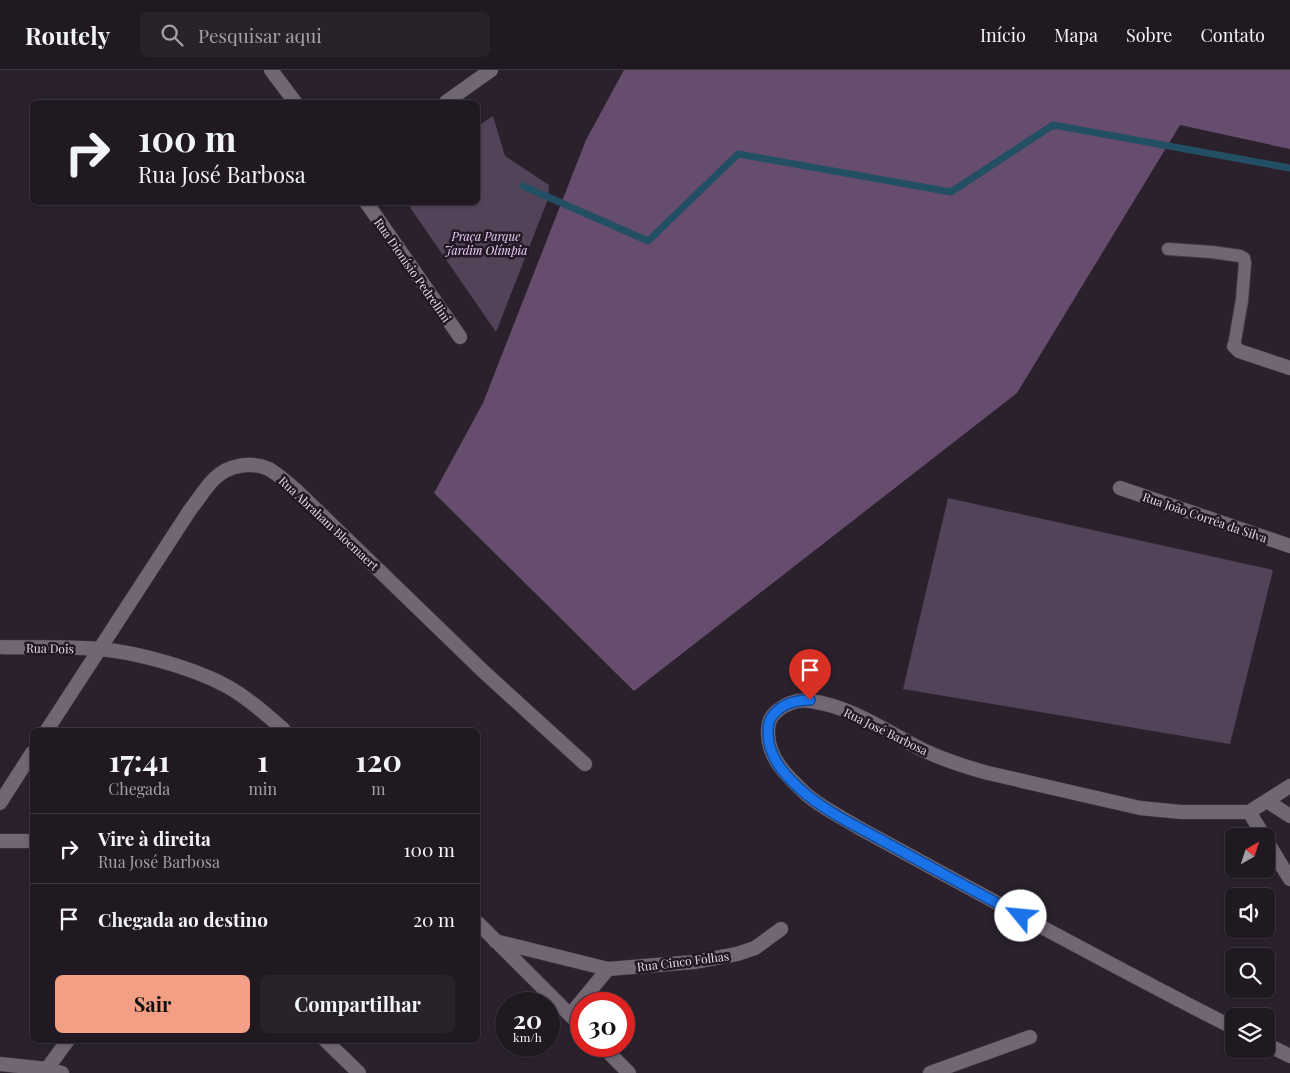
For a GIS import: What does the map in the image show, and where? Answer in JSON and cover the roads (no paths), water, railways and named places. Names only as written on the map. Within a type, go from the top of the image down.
[{"type":"street","points":[[271,70],[294,100]]},
{"type":"street","points":[[449,100],[491,70]]},
{"type":"street","name":"Rua Dionísio Pedrellini","points":[[368,205],[460,337]]},
{"type":"street","points":[[1234,346],[1239,351],[1290,368]]},
{"type":"street","name":"Rua Abraham Bloemaert","points":[[48,728],[190,510],[214,479],[229,468],[241,465],[268,469],[297,490],[484,672],[584,764]]},
{"type":"street","name":"Rua João Corrêa da Silva","points":[[1120,488],[1290,546]]},
{"type":"street","name":"Rua Dois","points":[[0,647],[100,649],[142,656],[192,672],[230,688],[282,728]]},
{"type":"street","name":"Rua José Barbosa","points":[[1225,1023],[916,860],[838,816],[808,795],[784,773],[774,758],[768,740],[768,723],[774,713],[786,704],[798,700],[810,700],[856,715],[924,750],[961,765],[988,773],[1140,808],[1181,812],[1249,812]]},
{"type":"street","points":[[0,803],[30,756]]},
{"type":"street","points":[[1259,828],[1249,812],[1290,786]]},
{"type":"street","points":[[1267,801],[1290,816]]},
{"type":"street","points":[[0,841],[30,841]]},
{"type":"street","points":[[1275,855],[1290,879]]},
{"type":"street","points":[[480,925],[570,1015]]},
{"type":"street","name":"Rua Cinco Folhas","points":[[495,941],[608,969],[694,962],[737,954],[755,948],[781,929]]},
{"type":"street","points":[[589,992],[608,969]]},
{"type":"street","points":[[930,1073],[1030,1037]]},
{"type":"street","points":[[45,1071],[66,1043]]},
{"type":"street","points":[[328,1043],[359,1073]]},
{"type":"street","points":[[1275,1048],[1290,1056]]},
{"type":"street","points":[[613,1057],[629,1073]]},
{"type":"street","points":[[0,1064],[62,1073]]},
{"type":"lane","points":[[1168,249],[1212,252],[1244,258],[1246,263],[1242,300],[1234,346]]},
{"type":"waterway","points":[[523,186],[648,241],[738,154],[951,192],[1053,125],[1290,168]]},
{"type":"park label","name":"Praça Parque Jardim Olímpia","points":[[486,243]]}]
